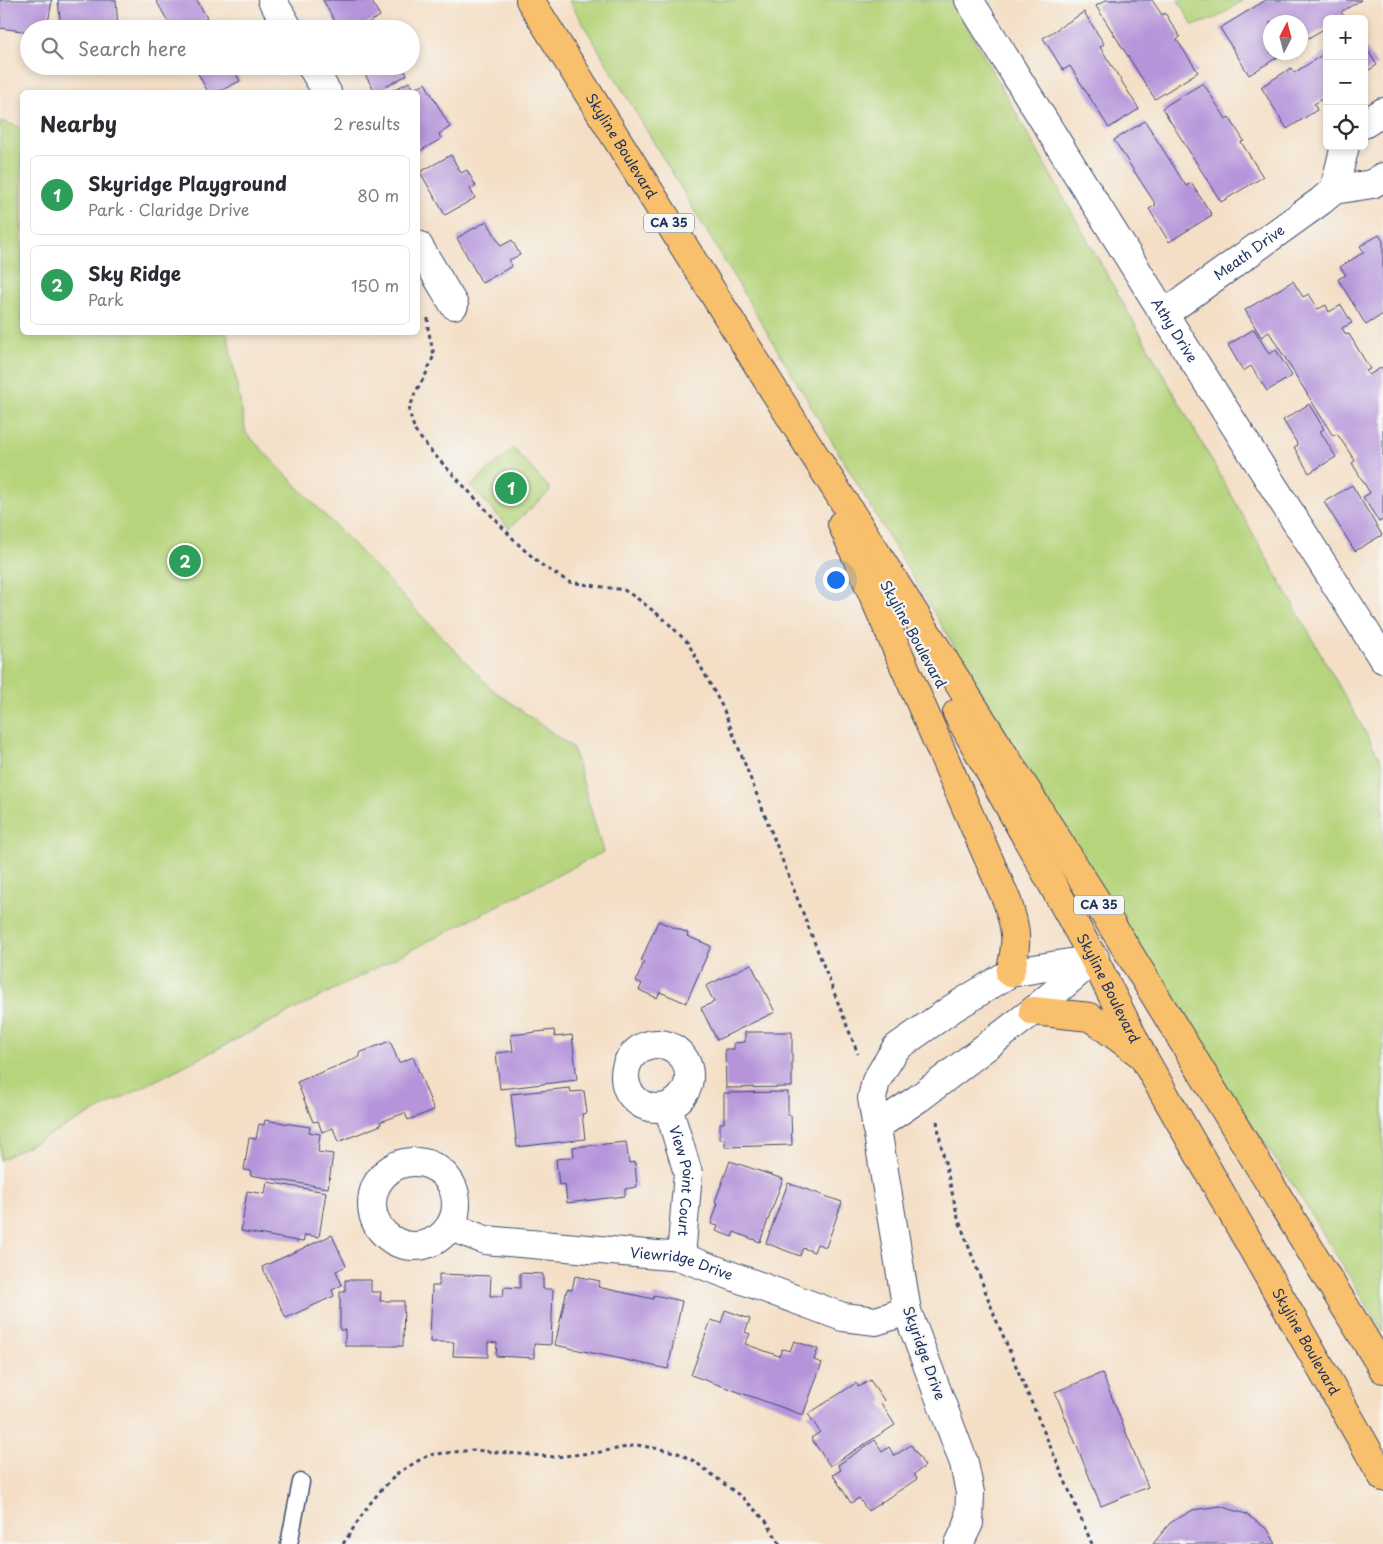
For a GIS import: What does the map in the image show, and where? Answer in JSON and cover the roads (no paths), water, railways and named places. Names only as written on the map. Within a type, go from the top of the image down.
[{"type":"main road","name":"Skyline Boulevard","points":[[530,0],[808,445],[1121,940],[1383,1369]]},
{"type":"main road","name":"Skyline Boulevard","points":[[808,445],[1094,959],[1142,1055],[1383,1477]]},
{"type":"main road","points":[[808,445],[1007,901],[1017,936],[1016,952],[1010,973]]},
{"type":"main road","points":[[1033,1011],[1090,1017],[1142,1055]]},
{"type":"street","points":[[272,0],[284,20]]},
{"type":"street","name":"Athy Drive","points":[[969,0],[1164,314],[1383,659]]},
{"type":"street","points":[[317,75],[326,90]]},
{"type":"street","points":[[1368,121],[1383,112]]},
{"type":"street","points":[[1344,150],[1334,190],[1372,184],[1383,177]]},
{"type":"street","name":"Meath Drive","points":[[1164,314],[1321,202],[1334,190]]},
{"type":"street","points":[[420,248],[448,296]]},
{"type":"street","name":"Skyridge Drive","points":[[876,1127],[932,1088],[1033,1011],[1094,959],[1121,940]]},
{"type":"street","name":"Skyridge Drive","points":[[959,1544],[969,1524],[970,1493],[964,1463],[907,1311],[872,1098],[876,1080],[896,1048],[953,1008],[1010,973],[1094,959]]},
{"type":"street","name":"View Point Court","points":[[668,1106],[688,1173],[682,1256]]},
{"type":"street","name":"Viewridge Drive","points":[[451,1226],[485,1240],[682,1256],[843,1317],[876,1321],[907,1311]]},
{"type":"lane","points":[[289,1544],[301,1482]]},
{"type":"place","name":"Skyridge Playground","points":[[511,488]]},
{"type":"place","name":"Sky Ridge","points":[[185,561]]}]
